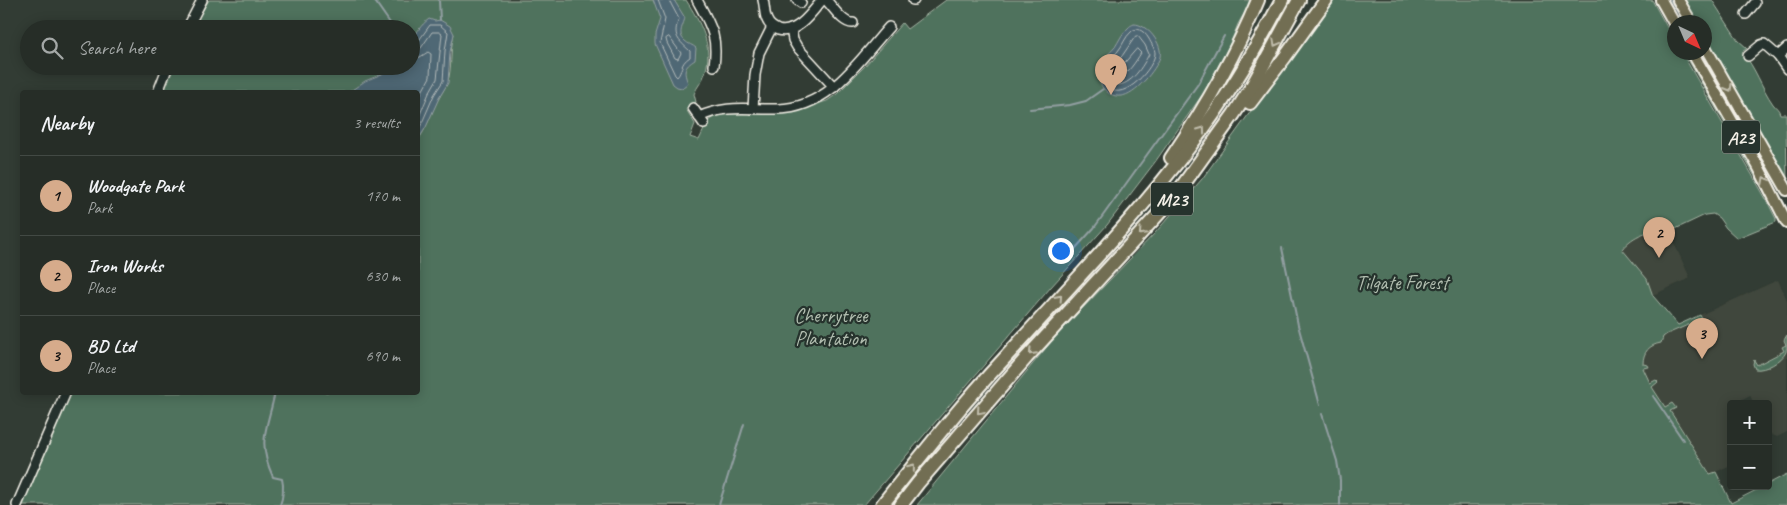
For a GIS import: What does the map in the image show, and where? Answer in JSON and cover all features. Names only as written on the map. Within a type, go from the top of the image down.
[{"type":"highway","name":"M23","points":[[1127,222],[1178,149],[1212,93],[1238,47],[1258,0]]},
{"type":"highway","name":"M23","points":[[882,505],[936,437],[1002,360],[1127,222],[1179,160],[1207,124],[1256,49],[1282,0]]},
{"type":"highway","name":"M23","points":[[1175,196],[1252,86],[1299,0]]},
{"type":"highway","name":"M23","points":[[901,505],[1027,357],[1175,196],[1269,79],[1326,0]]},
{"type":"main road","points":[[1661,0],[1669,15]]},
{"type":"main road","points":[[1678,0],[1687,15]]},
{"type":"main road","name":"A23","points":[[1712,59],[1787,190]]},
{"type":"main road","name":"A23","points":[[1697,60],[1758,166],[1787,223]]},
{"type":"street","points":[[192,20],[202,0]]},
{"type":"street","points":[[697,0],[714,35],[716,44],[714,66]]},
{"type":"street","points":[[763,0],[766,18],[772,27],[784,31],[797,27],[824,0],[846,22],[853,23]]},
{"type":"street","points":[[1746,14],[1755,1]]},
{"type":"street","points":[[753,109],[755,75],[759,53],[772,27]]},
{"type":"street","points":[[693,108],[701,121],[723,109],[793,108],[815,100],[834,87],[889,27]]},
{"type":"street","points":[[792,29],[793,40],[797,47],[834,87]]},
{"type":"street","points":[[1748,56],[1760,45],[1764,44],[1778,56],[1787,69]]},
{"type":"street","points":[[1778,56],[1787,48]]},
{"type":"street","points":[[159,90],[165,75]]},
{"type":"street","points":[[17,505],[65,395]]},
{"type":"shaded area","points":[[1667,228],[1690,278],[1653,295],[1647,279],[1622,249],[1629,240],[1643,232]]},
{"type":"shaded area","points":[[1778,280],[1787,300],[1787,432],[1777,437],[1772,435],[1772,400],[1752,400],[1750,395],[1742,400],[1727,400],[1727,467],[1711,474],[1669,411],[1675,408],[1665,407],[1651,386],[1643,368],[1645,352],[1654,344],[1661,343],[1663,337],[1678,325]]},
{"type":"green space","name":"Cherrytree Plantation","points":[[209,0],[686,0],[701,26],[708,53],[704,76],[694,94],[696,102],[686,109],[695,124],[690,137],[699,140],[708,121],[715,116],[739,112],[787,113],[827,101],[837,94],[864,67],[902,23],[907,29],[946,0],[1252,0],[1238,24],[1231,42],[1207,88],[1155,162],[1107,225],[1051,287],[864,505],[22,505],[69,395],[420,395],[420,137],[448,80],[454,34],[420,32],[420,20],[197,20]]},
{"type":"green space","name":"Tilgate Forest","points":[[1331,0],[1652,0],[1667,27],[1667,60],[1686,60],[1766,199],[1776,222],[1737,238],[1719,218],[1713,214],[1705,215],[1669,232],[1667,228],[1642,234],[1622,249],[1647,279],[1653,296],[1678,325],[1700,315],[1702,319],[1667,334],[1663,337],[1661,343],[1650,347],[1643,360],[1643,364],[1649,367],[1643,368],[1650,383],[1656,380],[1658,382],[1652,387],[1665,407],[1672,403],[1676,408],[1670,411],[1710,474],[1716,472],[1731,503],[1756,490],[1772,490],[1772,482],[1787,474],[1787,505],[917,505],[1055,337],[1155,233],[1202,179]]},
{"type":"green space","points":[[1682,0],[1712,0],[1738,40],[1747,48],[1742,52],[1751,64],[1769,98],[1780,114],[1786,114],[1787,183],[1714,55],[1712,47],[1712,15],[1691,15]]},
{"type":"green space","points":[[1688,60],[1692,60],[1766,189],[1769,201]]},
{"type":"green space","points":[[170,75],[379,75],[352,90],[164,90]]},
{"type":"green space","points":[[1787,335],[1786,352],[1781,359],[1768,367],[1755,369],[1754,360],[1757,365],[1784,351],[1782,347],[1786,345],[1784,340]]},
{"type":"water","points":[[653,0],[674,0],[685,18],[681,36],[686,42],[696,48],[695,60],[686,70],[685,75],[688,83],[682,88],[673,84],[655,44],[655,35],[660,19]]},
{"type":"water","points":[[429,19],[440,20],[450,26],[454,34],[450,52],[448,83],[420,137],[420,90],[352,90],[365,81],[380,75],[420,75],[420,28]]},
{"type":"water","points":[[1134,24],[1144,27],[1157,41],[1160,57],[1150,75],[1138,87],[1127,95],[1115,96],[1105,91],[1099,81],[1098,70],[1103,60],[1115,47],[1124,32]]},
{"type":"waterway","points":[[374,0],[388,20]]},
{"type":"waterway","points":[[439,0],[440,20]]},
{"type":"waterway","points":[[1670,0],[1679,15]]},
{"type":"waterway","points":[[1074,250],[1094,228],[1198,84],[1224,36]]},
{"type":"waterway","points":[[1704,60],[1787,209]]},
{"type":"waterway","points":[[1030,109],[1070,105],[1086,101],[1103,89]]},
{"type":"waterway","points":[[1282,248],[1298,325],[1320,405]]},
{"type":"waterway","points":[[274,395],[264,443],[265,453],[273,477],[282,479],[283,492],[280,505]]},
{"type":"waterway","points":[[1653,396],[1683,440]]},
{"type":"waterway","points":[[1322,414],[1337,461],[1340,480],[1340,505]]},
{"type":"waterway","points":[[719,505],[744,424]]},
{"type":"place","name":"Woodgate Park","points":[[1111,95]]},
{"type":"place","name":"Iron Works","points":[[1659,258]]},
{"type":"place","name":"BD Ltd","points":[[1702,359]]}]
